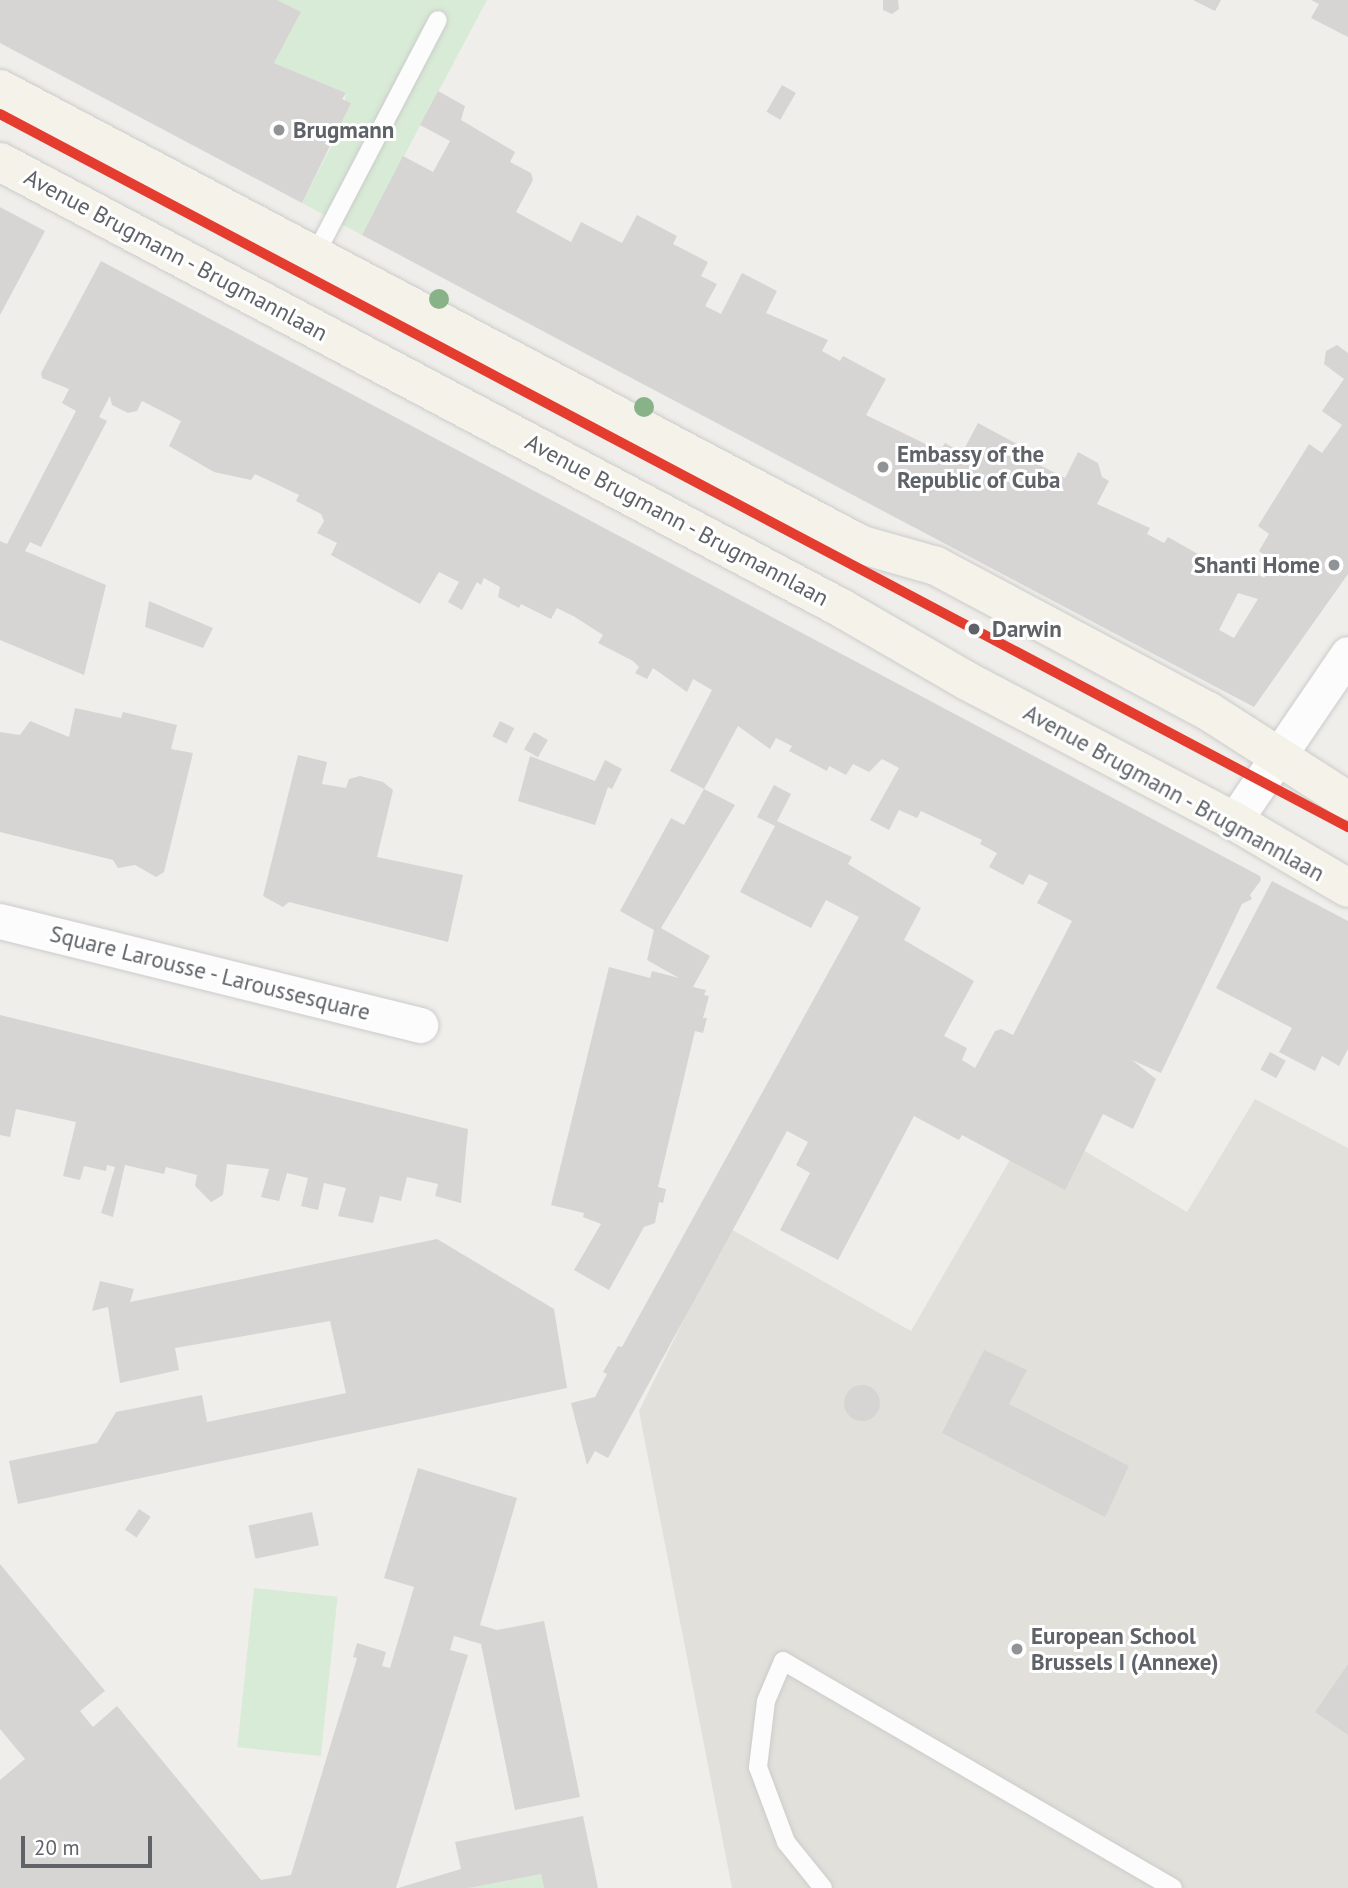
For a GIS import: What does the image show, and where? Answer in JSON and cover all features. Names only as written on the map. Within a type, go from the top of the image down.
[{"type":"main road","points":[[0,89],[862,545],[936,566],[1208,711],[1348,801]]},
{"type":"main road","name":"Avenue Brugmann - Brugmannlaan","points":[[0,162],[1234,821],[1348,888]]},
{"type":"street","points":[[1234,821],[1348,654]]},
{"type":"street","name":"Square Larousse - Laroussesquare","points":[[0,920],[420,1025]]},
{"type":"lane","points":[[315,255],[438,20]]},
{"type":"lane","points":[[823,1888],[786,1842],[758,1767],[766,1701],[783,1661],[1174,1888]]},
{"type":"shaded area","name":"European School Brussels I (Annexe)","points":[[1255,1099],[1348,1148],[1348,1888],[732,1888],[639,1411],[729,1228],[911,1331],[1033,1120],[1187,1212]]},
{"type":"green space","points":[[277,0],[487,0],[362,235],[302,203],[340,129],[346,93],[274,63],[301,12]]},
{"type":"green space","points":[[254,1588],[338,1597],[321,1756],[237,1747]]},
{"type":"green space","points":[[541,1874],[544,1888],[469,1888]]},
{"type":"building","points":[[0,0],[277,0],[301,12],[274,63],[346,93],[342,99],[351,103],[302,203],[0,43]]},
{"type":"building","points":[[883,0],[898,0],[899,9],[892,14],[883,10]]},
{"type":"building","points":[[1193,0],[1221,0],[1215,11]]},
{"type":"building","points":[[1311,0],[1348,0],[1348,37],[1311,18],[1319,4]]},
{"type":"building","points":[[782,85],[796,93],[780,120],[766,112]]},
{"type":"building","points":[[438,91],[465,106],[461,120],[515,152],[510,162],[531,173],[533,180],[516,212],[571,242],[581,222],[622,243],[637,215],[677,236],[673,244],[708,262],[701,276],[717,284],[705,306],[721,314],[742,273],[777,291],[766,313],[828,340],[822,351],[840,361],[843,356],[886,379],[866,415],[940,451],[945,443],[962,453],[978,423],[1028,450],[1024,457],[1065,478],[1078,452],[1098,463],[1102,477],[1109,481],[1097,504],[1150,528],[1147,534],[1164,543],[1168,537],[1226,570],[1232,559],[1264,578],[1275,563],[1259,551],[1269,534],[1258,526],[1309,444],[1322,453],[1342,425],[1322,411],[1344,379],[1324,364],[1326,351],[1337,345],[1348,353],[1348,574],[1254,707],[362,235],[403,156],[433,172],[450,141],[420,125]],"holes":[[[1238,593],[1258,599],[1234,638],[1219,630]]]},
{"type":"building","points":[[0,207],[45,231],[0,315]]},
{"type":"building","points":[[101,261],[1260,876],[1261,880],[1250,895],[1252,899],[1242,904],[1161,1073],[1132,1060],[1156,1079],[1133,1129],[1103,1114],[1065,1190],[962,1135],[959,1140],[914,1116],[838,1260],[780,1230],[810,1173],[796,1165],[808,1142],[787,1131],[608,1458],[595,1451],[587,1465],[571,1403],[595,1397],[607,1374],[603,1372],[618,1346],[622,1347],[859,917],[826,900],[811,928],[740,892],[775,826],[757,817],[774,785],[791,794],[777,821],[852,857],[848,864],[921,908],[904,940],[974,981],[944,1036],[967,1048],[962,1060],[975,1068],[995,1031],[1001,1029],[1013,1035],[1072,921],[1037,903],[1048,883],[1029,874],[1023,885],[989,867],[997,853],[980,844],[982,840],[921,811],[917,818],[899,810],[889,830],[870,820],[899,768],[882,759],[869,772],[853,764],[846,775],[829,766],[827,771],[789,751],[792,746],[776,738],[770,749],[738,726],[704,789],[670,771],[712,690],[693,679],[687,692],[653,668],[647,679],[635,673],[639,667],[633,661],[598,643],[603,635],[575,617],[557,608],[551,619],[521,604],[519,608],[498,597],[500,587],[484,578],[481,585],[477,582],[462,610],[448,602],[459,582],[439,572],[420,604],[331,555],[337,543],[317,533],[324,521],[321,514],[296,501],[299,495],[255,474],[251,480],[214,472],[169,446],[181,421],[142,401],[137,411],[128,413],[112,405],[110,396],[99,417],[107,421],[41,547],[30,542],[25,551],[106,585],[84,675],[0,640],[0,541],[7,544],[76,411],[62,403],[69,389],[42,378],[41,373]]},
{"type":"building","points":[[149,601],[213,628],[203,648],[145,627]]},
{"type":"building","points":[[75,708],[121,718],[123,712],[177,725],[171,749],[193,753],[164,872],[156,877],[135,865],[118,868],[113,860],[0,832],[0,732],[20,735],[30,721],[69,737]]},
{"type":"building","points":[[500,721],[514,728],[507,743],[492,736]]},
{"type":"building","points":[[534,732],[548,740],[538,757],[524,749]]},
{"type":"building","points":[[298,755],[327,762],[322,784],[346,788],[349,779],[360,776],[383,782],[393,790],[377,857],[463,875],[448,942],[289,902],[283,907],[263,896]]},
{"type":"building","points":[[530,756],[595,781],[605,760],[622,769],[612,789],[608,787],[595,825],[518,801]]},
{"type":"building","points":[[704,789],[735,805],[661,928],[710,956],[693,987],[706,990],[704,995],[709,996],[703,1018],[707,1018],[703,1033],[695,1031],[658,1187],[666,1189],[663,1203],[659,1202],[655,1223],[644,1227],[609,1290],[574,1270],[601,1224],[583,1217],[584,1213],[551,1205],[609,967],[650,978],[652,971],[679,978],[647,960],[654,930],[620,911],[671,818],[684,825]]},
{"type":"building","points":[[1272,881],[1348,921],[1348,1049],[1339,1066],[1322,1056],[1315,1071],[1279,1052],[1292,1028],[1216,988]]},
{"type":"building","points":[[0,1015],[468,1129],[461,1203],[435,1196],[438,1184],[407,1177],[401,1201],[380,1196],[373,1223],[338,1216],[346,1188],[324,1183],[318,1210],[301,1206],[308,1178],[287,1173],[279,1201],[261,1197],[269,1169],[227,1164],[223,1195],[211,1202],[195,1186],[197,1175],[166,1167],[164,1174],[125,1165],[113,1217],[101,1213],[115,1167],[107,1165],[106,1171],[84,1166],[80,1180],[63,1176],[76,1122],[16,1109],[10,1137],[0,1135]]},
{"type":"building","points":[[1270,1052],[1286,1061],[1276,1078],[1260,1069]]},
{"type":"building","points":[[437,1239],[554,1309],[567,1388],[18,1504],[9,1461],[97,1443],[116,1412],[202,1395],[207,1422],[346,1393],[330,1321],[175,1348],[179,1370],[120,1383],[108,1307],[92,1311],[100,1281],[134,1289],[130,1302]]},
{"type":"building","points":[[984,1350],[1027,1370],[1009,1404],[1129,1466],[1105,1517],[942,1433]]},
{"type":"building","points":[[862,1385],[875,1390],[880,1403],[875,1416],[862,1421],[849,1416],[844,1403],[849,1390]]},
{"type":"building","points":[[418,1468],[517,1498],[480,1625],[497,1630],[544,1621],[580,1797],[515,1810],[481,1644],[454,1636],[450,1650],[468,1655],[396,1888],[0,1888],[0,1780],[25,1759],[0,1729],[0,1564],[105,1691],[80,1711],[93,1727],[117,1706],[261,1880],[291,1875],[357,1658],[353,1657],[357,1643],[386,1652],[382,1666],[390,1668],[414,1587],[384,1578]]},
{"type":"building","points":[[139,1509],[151,1517],[137,1538],[125,1530]]},
{"type":"building","points":[[312,1512],[319,1545],[255,1559],[248,1526]]},
{"type":"building","points":[[1348,1664],[1348,1735],[1315,1712]]},
{"type":"building","points":[[583,1816],[598,1888],[544,1888],[541,1874],[469,1888],[398,1888],[461,1869],[455,1842]]},
{"type":"transit line","points":[[0,114],[1348,827]]},
{"type":"place","name":"Brugmann","points":[[279,130]]},
{"type":"place","name":"Embassy of the Republic of Cuba","points":[[883,467]]},
{"type":"place","name":"Shanti Home","points":[[1334,565]]},
{"type":"place","name":"Darwin","points":[[974,629]]},
{"type":"place","name":"European School Brussels I (Annexe)","points":[[1017,1649]]}]
